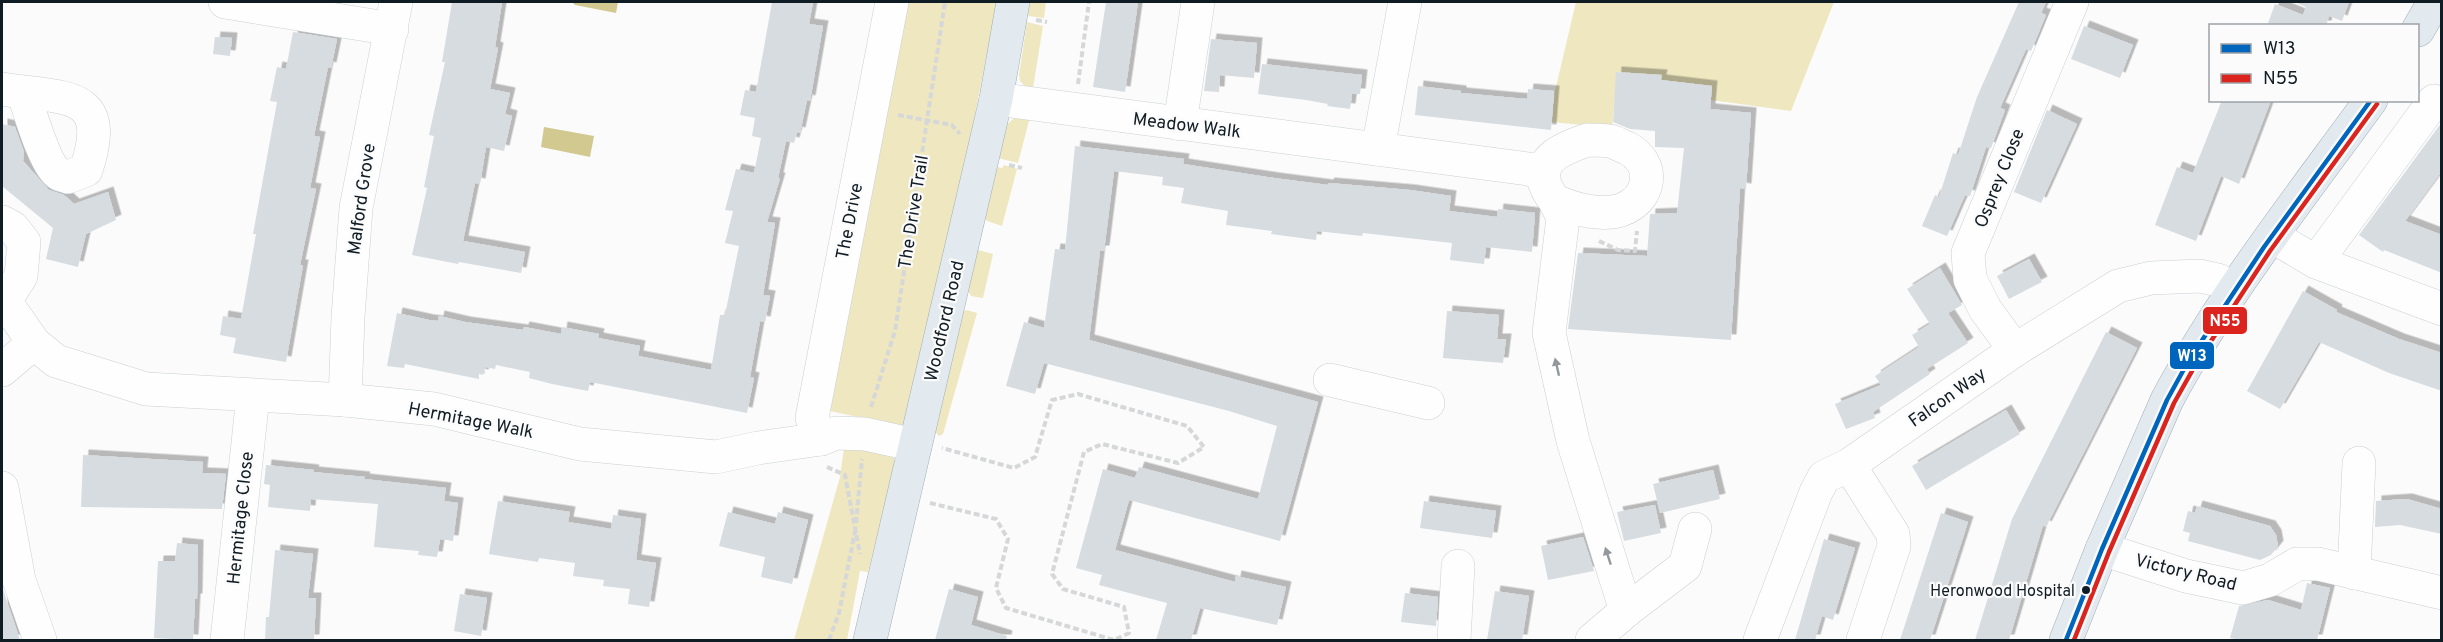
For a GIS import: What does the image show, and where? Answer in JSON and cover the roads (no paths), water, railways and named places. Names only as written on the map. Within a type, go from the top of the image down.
[{"type":"main road","name":"Woodford Road","points":[[870,640],[928,446],[1013,2]]},
{"type":"main road","points":[[2419,28],[2434,2]]},
{"type":"main road","points":[[2066,640],[2102,549],[2167,400],[2234,289],[2370,102]]},
{"type":"street","points":[[225,2],[394,15]]},
{"type":"street","name":"The Drive","points":[[822,452],[812,418],[892,2]]},
{"type":"street","points":[[1180,124],[1198,2]]},
{"type":"street","points":[[1377,149],[1405,2]]},
{"type":"street","name":"Osprey Close","points":[[2015,350],[1985,309],[1970,279],[1968,254],[2072,2]]},
{"type":"street","name":"Malford Grove","points":[[345,400],[356,208],[394,15]]},
{"type":"street","name":"Meadow Walk","points":[[996,99],[1377,149],[1547,191],[1549,333],[1574,441],[1626,611]]},
{"type":"street","points":[[2316,262],[2434,101]]},
{"type":"street","name":"Hermitage Walk","points":[[2,222],[13,228],[24,242],[21,276],[3,299],[34,343],[56,361],[146,389],[345,400],[434,409],[580,444],[716,457],[758,448],[822,452],[836,434],[866,434],[928,446]]},
{"type":"street","points":[[2272,236],[2316,262],[2442,309]]},
{"type":"street","name":"Falcon Way","points":[[1760,640],[1816,492],[1824,477],[1849,465],[2015,350],[2118,286],[2151,278],[2199,276],[2218,280],[2234,289]]},
{"type":"street","points":[[2,370],[34,343]]},
{"type":"street","points":[[1330,380],[1428,403]]},
{"type":"street","name":"Hermitage Close","points":[[227,640],[253,396]]},
{"type":"street","points":[[2355,573],[2359,463]]},
{"type":"street","points":[[1849,465],[1893,534],[1894,546],[1863,640]]},
{"type":"street","points":[[2,488],[19,580],[40,640]]},
{"type":"street","points":[[1592,640],[1685,566],[1695,529]]},
{"type":"street","name":"Victory Road","points":[[2102,549],[2186,576],[2243,588],[2270,580],[2296,564],[2318,564],[2442,594]]},
{"type":"street","points":[[1454,640],[1458,566]]},
{"type":"place","name":"Heronwood Hospital","points":[[2086,590]]}]
